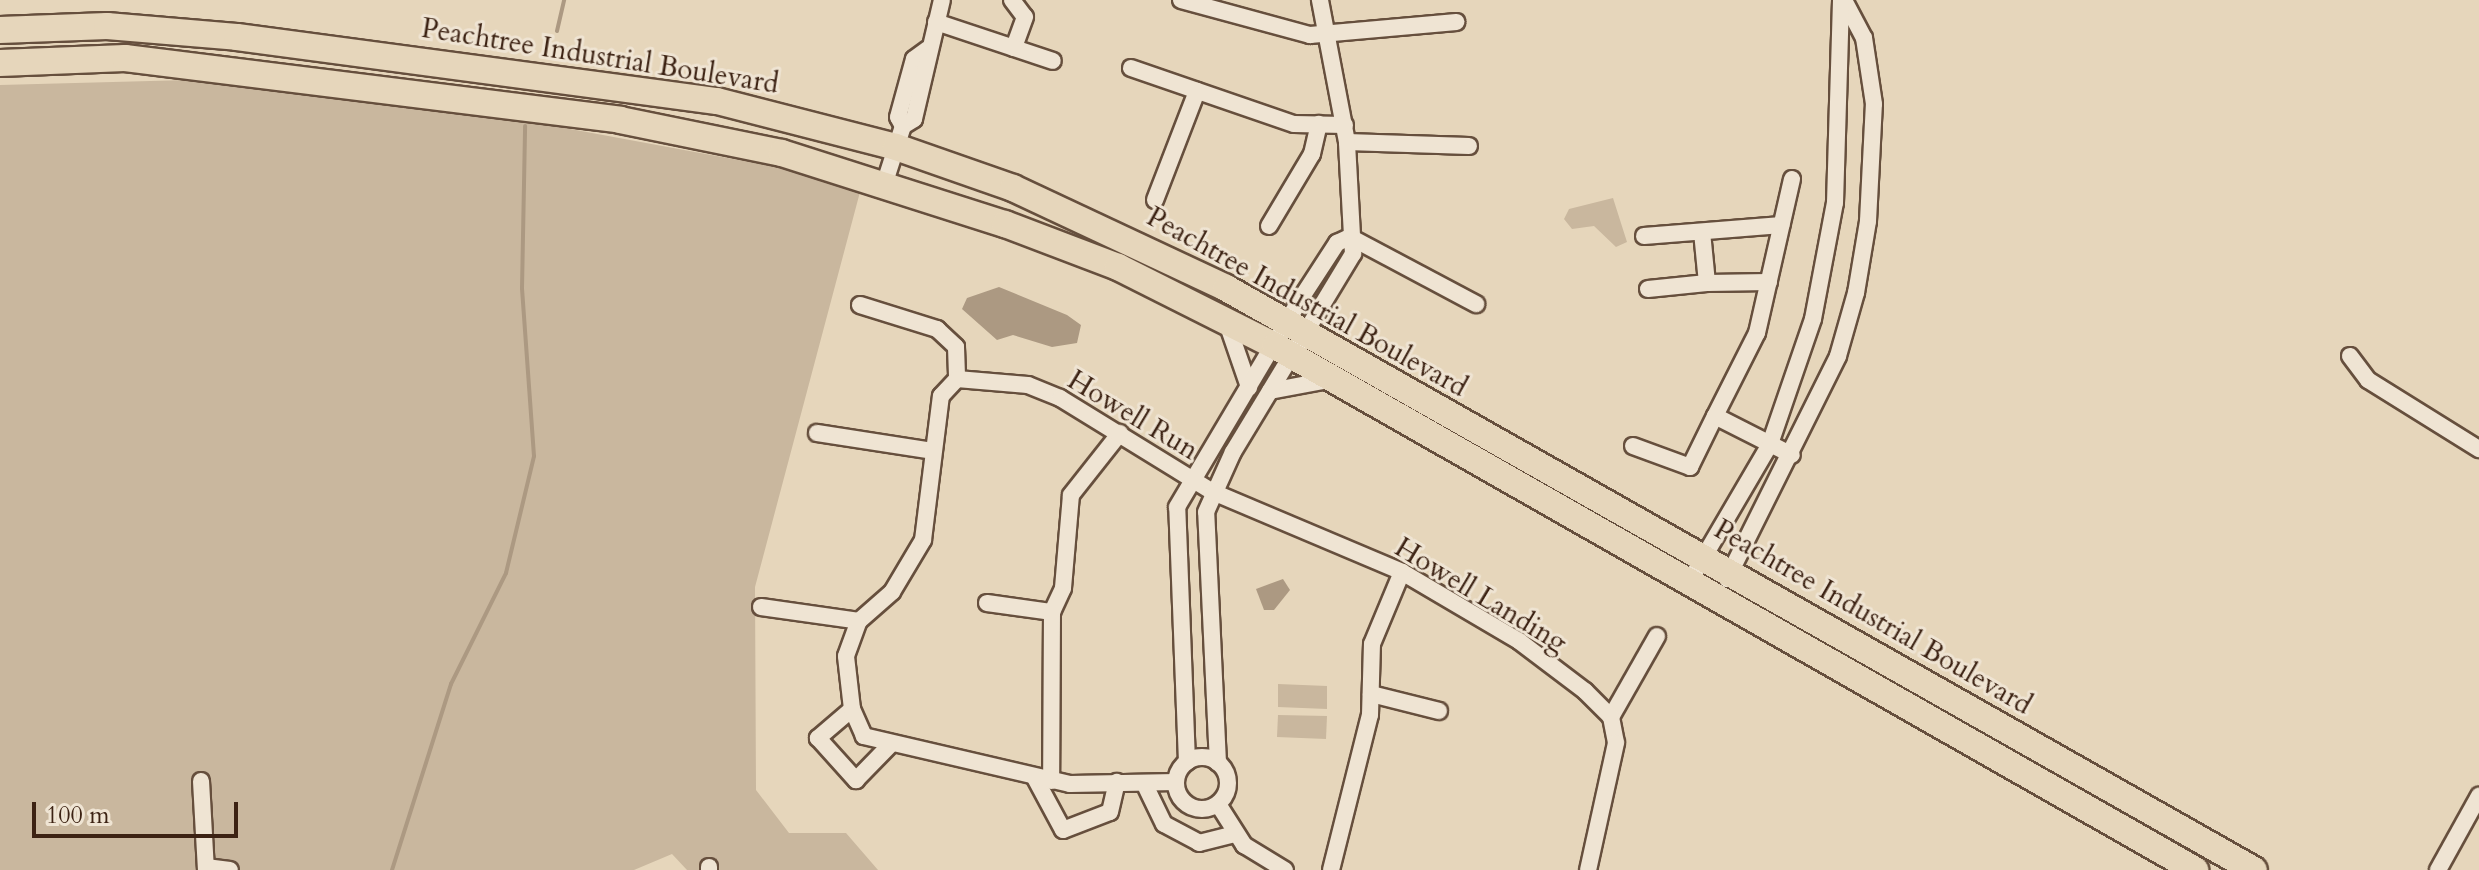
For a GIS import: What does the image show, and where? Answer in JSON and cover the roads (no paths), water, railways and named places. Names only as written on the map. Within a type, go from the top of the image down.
[{"type":"highway","name":"Peachtree Industrial Boulevard","points":[[0,30],[107,26],[406,56],[717,101],[899,137],[1120,236],[1290,340],[1704,557],[2254,870]]},
{"type":"highway","name":"Peachtree Industrial Boulevard","points":[[0,63],[125,58],[620,120],[885,182],[1118,267],[1221,319],[1290,340],[1329,380],[2195,870]]},
{"type":"street","points":[[885,182],[899,137],[898,117],[914,59],[928,49],[942,0]]},
{"type":"street","points":[[1012,0],[1025,17],[1014,48]]},
{"type":"street","points":[[1181,0],[1325,34],[1456,22]]},
{"type":"street","points":[[1176,782],[1187,762],[1176,517],[1189,479],[1249,387],[1290,340],[1353,254],[1346,133],[1320,0]]},
{"type":"street","points":[[1688,584],[1770,444],[1813,319],[1833,216],[1842,0]]},
{"type":"street","points":[[1715,601],[1792,455],[1838,356],[1868,221],[1874,104],[1864,38],[1842,0]]},
{"type":"street","points":[[936,22],[1053,61]]},
{"type":"street","points":[[1131,68],[1294,124],[1319,124],[1346,133],[1469,146]]},
{"type":"street","points":[[1155,200],[1197,91]]},
{"type":"street","points":[[1269,226],[1312,154],[1319,124]]},
{"type":"street","points":[[1633,446],[1690,467],[1757,333],[1792,179]]},
{"type":"street","points":[[1644,236],[1782,225]]},
{"type":"street","points":[[1702,232],[1707,283]]},
{"type":"street","points":[[1350,237],[1476,304]]},
{"type":"street","points":[[1648,289],[1707,283],[1769,282]]},
{"type":"street","points":[[860,305],[937,329],[956,347],[957,379],[941,396],[923,540],[892,592],[859,621],[846,656],[852,709],[864,736],[890,745],[1043,779],[1117,782],[1146,787],[1176,782]]},
{"type":"street","points":[[1221,319],[1239,341],[1249,387]]},
{"type":"street","points":[[1285,870],[1234,834],[1218,804],[1227,780],[1218,763],[1204,533],[1213,492],[1270,391],[1290,340]]},
{"type":"street","points":[[2350,356],[2368,380],[2479,449]]},
{"type":"street","name":"Howell Run","points":[[957,379],[1028,385],[1120,433],[1213,492]]},
{"type":"street","points":[[1270,391],[1329,380]]},
{"type":"street","points":[[1715,416],[1792,455]]},
{"type":"street","points":[[817,433],[933,451]]},
{"type":"street","points":[[1117,782],[1110,812],[1063,830],[1043,779],[1052,612],[1063,588],[1071,495],[1120,433]]},
{"type":"street","name":"Howell Landing","points":[[1213,492],[1402,572],[1519,641],[1611,717]]},
{"type":"street","points":[[1331,870],[1371,694],[1372,644],[1402,572]]},
{"type":"street","points":[[987,603],[1052,612]]},
{"type":"street","points":[[761,607],[859,621]]},
{"type":"street","points":[[1588,870],[1616,743],[1611,717],[1657,636]]},
{"type":"street","points":[[1181,651],[1211,650]]},
{"type":"street","points":[[1371,694],[1439,711]]},
{"type":"street","points":[[852,709],[818,738],[856,780],[890,745]]},
{"type":"street","points":[[1187,762],[1218,763]]},
{"type":"street","points":[[201,781],[206,868],[230,870]]},
{"type":"street","points":[[1176,782],[1192,808],[1218,804]]},
{"type":"street","points":[[1146,787],[1164,824],[1199,843],[1234,834]]},
{"type":"street","points":[[2438,870],[2479,796]]},
{"type":"waterway","points":[[557,31],[564,0]]},
{"type":"waterway","points":[[392,870],[451,684],[506,573],[534,456],[522,288],[525,126]]}]
